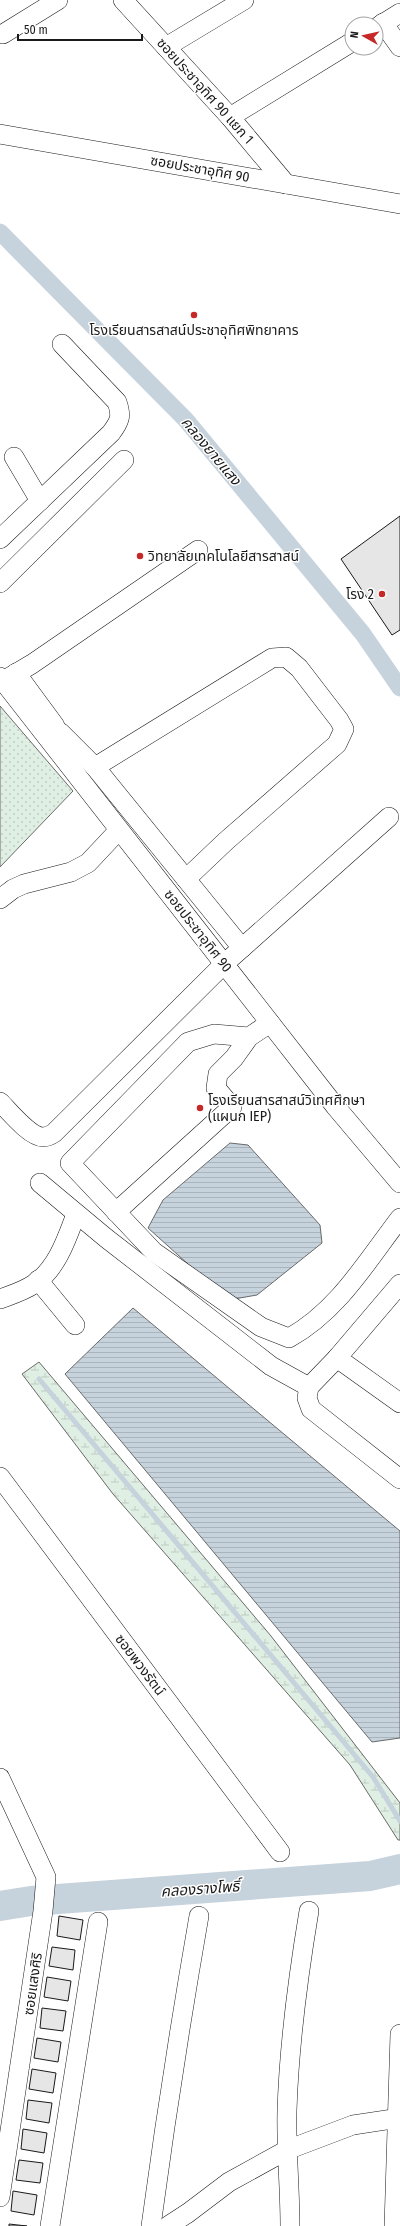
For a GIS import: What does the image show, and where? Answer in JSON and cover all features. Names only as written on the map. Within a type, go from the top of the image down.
[{"type":"street","points":[[3,34],[58,0]]},
{"type":"street","name":"ซอยประชาอุทิศ 90 แยก 1","points":[[123,0],[230,117],[286,184]]},
{"type":"street","points":[[166,47],[244,0]]},
{"type":"street","points":[[384,23],[400,13]]},
{"type":"street","points":[[384,29],[400,47]]},
{"type":"street","points":[[230,117],[344,47]]},
{"type":"street","name":"ซอยประชาอุทิศ 90","points":[[0,134],[400,204]]},
{"type":"street","points":[[0,540],[111,433],[119,422],[121,413],[117,402],[62,344]]},
{"type":"street","points":[[14,457],[40,501]]},
{"type":"street","points":[[0,583],[124,460]]},
{"type":"street","points":[[198,550],[6,677],[95,767],[242,948]]},
{"type":"street","points":[[95,767],[272,658],[286,658],[299,668],[339,720],[344,729],[337,744],[226,841],[186,879]]},
{"type":"street","name":"ซอยประชาอุทิศ 90","points":[[6,677],[25,711],[118,831],[335,1106],[400,1183]]},
{"type":"street","points":[[25,711],[61,733]]},
{"type":"street","points":[[0,1102],[29,1130],[39,1137],[45,1138],[54,1133],[224,964],[389,816]]},
{"type":"street","points":[[0,899],[13,889],[24,884],[71,872],[77,869],[88,862],[118,831]]},
{"type":"street","points":[[116,1212],[232,1107],[216,1088],[218,1074],[234,1058],[249,1037],[270,1023]]},
{"type":"street","points":[[249,1037],[214,1034],[188,1042],[70,1163],[154,1252],[261,1327],[289,1338],[308,1328],[343,1294],[400,1218]]},
{"type":"street","points":[[40,1183],[76,1214],[271,1366],[309,1387]]},
{"type":"street","points":[[0,1299],[34,1284],[48,1270],[62,1249],[76,1214]]},
{"type":"street","points":[[38,1280],[75,1325]]},
{"type":"street","points":[[400,1284],[337,1358],[309,1387],[307,1398],[311,1409],[400,1479]]},
{"type":"street","points":[[337,1358],[400,1403]]},
{"type":"street","name":"ซอยพวงรัตน์","points":[[0,1477],[280,1852]]},
{"type":"street","name":"ซอยแสงศิริ","points":[[0,1778],[46,1877],[43,1911],[0,2197]]},
{"type":"street","points":[[290,2226],[287,2150],[289,2067],[293,2023],[309,1911]]},
{"type":"street","points":[[151,2226],[169,2112],[179,2029],[199,1916]]},
{"type":"street","points":[[50,2226],[98,1922]]},
{"type":"street","points":[[394,2226],[400,2034]]},
{"type":"street","points":[[171,2225],[229,2182],[287,2150],[353,2125],[398,2118]]},
{"type":"green space","points":[[0,706],[73,791],[0,867]]},
{"type":"green space","points":[[39,1362],[271,1636],[400,1803],[400,1840],[398,1840],[350,1765],[113,1494],[22,1374]]},
{"type":"shaded area","points":[[230,1143],[248,1145],[320,1225],[322,1243],[257,1295],[228,1300],[148,1228],[163,1200]]},
{"type":"shaded area","points":[[133,1308],[400,1531],[400,1738],[372,1742],[65,1374]]},
{"type":"building","name":"โรง 2","points":[[400,516],[400,630],[392,635],[341,559]]},
{"type":"building","points":[[59,1916],[83,1920],[80,1940],[57,1936]]},
{"type":"building","points":[[52,1947],[75,1950],[73,1970],[49,1966]]},
{"type":"building","points":[[47,1977],[71,1981],[68,2001],[44,1997]]},
{"type":"building","points":[[42,2008],[66,2011],[63,2031],[40,2028]]},
{"type":"building","points":[[37,2038],[61,2042],[58,2062],[34,2058]]},
{"type":"building","points":[[32,2069],[56,2073],[53,2093],[29,2089]]},
{"type":"building","points":[[28,2100],[52,2103],[49,2123],[26,2119]]},
{"type":"building","points":[[23,2129],[47,2133],[44,2153],[21,2149]]},
{"type":"building","points":[[19,2160],[43,2163],[40,2183],[16,2180]]},
{"type":"building","points":[[13,2191],[37,2195],[34,2215],[11,2211]]},
{"type":"building","points":[[9,2224],[27,2226],[9,2226]]},
{"type":"waterway","name":"คลองยายแสง","points":[[0,232],[186,420],[363,634],[400,688]]},
{"type":"waterway","points":[[39,1379],[373,1777],[400,1821]]},
{"type":"waterway","name":"คลองรางโพธิ์","points":[[0,1906],[31,1901],[370,1876],[400,1869]]},
{"type":"place","name":"โรงเรียนสารสาสน์ประชาอุทิศพิทยาคาร","points":[[194,315]]},
{"type":"place","name":"วิทยาลัยเทคโนโลยีสารสาสน์","points":[[140,556]]},
{"type":"place","name":"โรง 2","points":[[382,594]]},
{"type":"place","name":"โรงเรียนสารสาสน์วิเทศศึกษา (แผนก IEP)","points":[[200,1108]]}]
